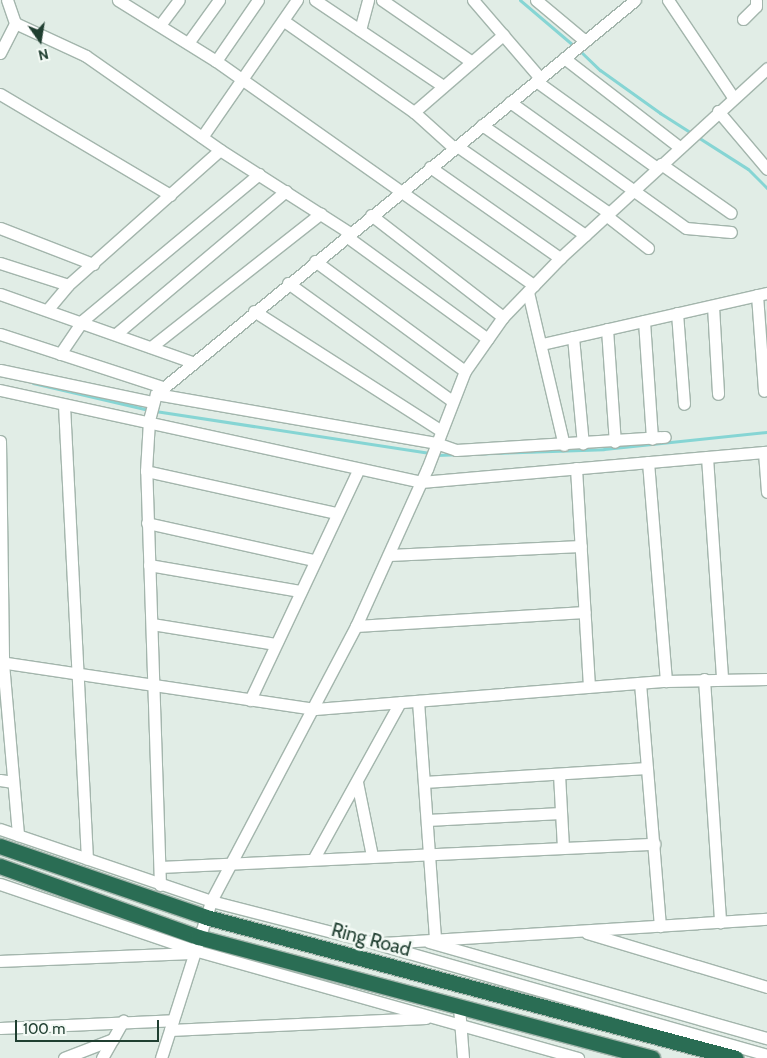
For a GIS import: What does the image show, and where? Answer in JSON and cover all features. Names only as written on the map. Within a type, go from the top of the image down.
[{"type":"highway","name":"Ring Road","points":[[0,846],[206,917],[736,1058]]},
{"type":"highway","points":[[0,866],[195,947],[459,1008],[652,1058]]},
{"type":"street","points":[[0,53],[15,23],[7,0]]},
{"type":"street","points":[[118,0],[134,3],[160,25],[241,79],[531,288],[564,445]]},
{"type":"street","points":[[160,25],[179,0]]},
{"type":"street","points":[[188,43],[219,0]]},
{"type":"street","points":[[216,62],[258,0]]},
{"type":"street","points":[[202,137],[298,0]]},
{"type":"street","points":[[315,0],[444,86]]},
{"type":"street","points":[[360,30],[368,0]]},
{"type":"street","points":[[382,0],[472,62]]},
{"type":"street","points":[[473,0],[538,79],[659,166],[731,213]]},
{"type":"street","points":[[160,885],[146,472],[153,404],[192,362],[634,0]]},
{"type":"street","points":[[668,0],[734,97]]},
{"type":"street","points":[[743,19],[756,6],[756,0]]},
{"type":"street","points":[[541,2],[584,42]]},
{"type":"street","points":[[284,21],[414,112],[455,147],[585,235]]},
{"type":"street","points":[[15,23],[86,56],[220,150],[321,213],[488,339]]},
{"type":"street","points":[[414,112],[503,35]]},
{"type":"street","points":[[566,56],[682,144]]},
{"type":"street","points":[[161,1058],[195,947],[212,901],[315,709],[356,626],[427,469],[440,430],[465,371],[503,317],[560,258],[698,128],[767,68]]},
{"type":"street","points":[[0,94],[170,195]]},
{"type":"street","points":[[510,102],[635,189],[686,228],[731,232]]},
{"type":"street","points":[[718,111],[767,169]]},
{"type":"street","points":[[482,125],[608,214],[648,248]]},
{"type":"street","points":[[48,309],[68,285],[220,150]]},
{"type":"street","points":[[430,167],[560,258]]},
{"type":"street","points":[[60,354],[82,321],[258,174]]},
{"type":"street","points":[[116,334],[286,191]]},
{"type":"street","points":[[151,347],[321,213]]},
{"type":"street","points":[[371,215],[503,317]]},
{"type":"street","points":[[0,228],[93,264]]},
{"type":"street","points":[[315,261],[465,371]]},
{"type":"street","points":[[0,263],[68,285]]},
{"type":"street","points":[[288,283],[452,401]]},
{"type":"street","points":[[0,294],[82,321],[192,362]]},
{"type":"street","points":[[542,344],[762,294],[764,391]]},
{"type":"street","points":[[713,306],[718,394]]},
{"type":"street","points":[[254,311],[440,430]]},
{"type":"street","points":[[677,313],[684,404]]},
{"type":"street","points":[[644,321],[652,439]]},
{"type":"street","points":[[607,329],[615,442]]},
{"type":"street","points":[[0,334],[60,354],[153,404],[358,470],[421,482],[766,452],[767,492]]},
{"type":"street","points":[[573,337],[583,444]]},
{"type":"street","points":[[0,370],[153,404],[456,450],[665,438]]},
{"type":"street","points":[[0,390],[64,405],[153,404]]},
{"type":"street","points":[[64,405],[87,858]]},
{"type":"street","points":[[0,441],[2,662],[5,724],[14,782],[18,835]]},
{"type":"street","points":[[707,457],[722,678]]},
{"type":"street","points":[[648,462],[666,681]]},
{"type":"street","points":[[576,468],[589,687]]},
{"type":"street","points":[[250,700],[335,513],[358,470]]},
{"type":"street","points":[[146,472],[335,513]]},
{"type":"street","points":[[147,523],[314,560]]},
{"type":"street","points":[[389,555],[581,546]]},
{"type":"street","points":[[149,565],[300,591]]},
{"type":"street","points":[[356,626],[585,612]]},
{"type":"street","points":[[152,624],[276,644]]},
{"type":"street","points":[[2,662],[315,709],[666,681],[722,678],[767,679]]},
{"type":"street","points":[[704,679],[720,922]]},
{"type":"street","points":[[640,683],[660,926]]},
{"type":"street","points":[[418,701],[435,939]]},
{"type":"street","points":[[314,858],[400,702]]},
{"type":"street","points":[[424,782],[647,768]]},
{"type":"street","points":[[559,774],[563,848]]},
{"type":"street","points":[[0,780],[14,782]]},
{"type":"street","points":[[357,782],[372,856]]},
{"type":"street","points":[[427,820],[561,813]]},
{"type":"street","points":[[0,829],[160,885],[212,901],[374,943],[767,1055]]},
{"type":"street","points":[[160,867],[231,865],[314,858],[654,844]]},
{"type":"street","points":[[0,884],[195,947],[578,1058]]},
{"type":"street","points":[[374,943],[767,919]]},
{"type":"street","points":[[580,930],[767,987]]},
{"type":"street","points":[[422,940],[463,954],[767,1038]]},
{"type":"street","points":[[0,961],[195,947]]},
{"type":"street","points":[[459,1008],[463,1058]]},
{"type":"street","points":[[0,1028],[123,1022],[171,1025],[435,1017]]},
{"type":"street","points":[[102,1058],[123,1022]]},
{"type":"street","points":[[64,1058],[113,1039]]},
{"type":"street","points":[[532,1045],[534,1058]]},
{"type":"waterway","points":[[520,0],[574,46]]},
{"type":"waterway","points":[[579,50],[600,70],[660,113],[748,169],[767,188]]},
{"type":"waterway","points":[[33,383],[149,410]]},
{"type":"waterway","points":[[155,411],[430,453]]},
{"type":"waterway","points":[[436,455],[604,449],[767,432]]}]
